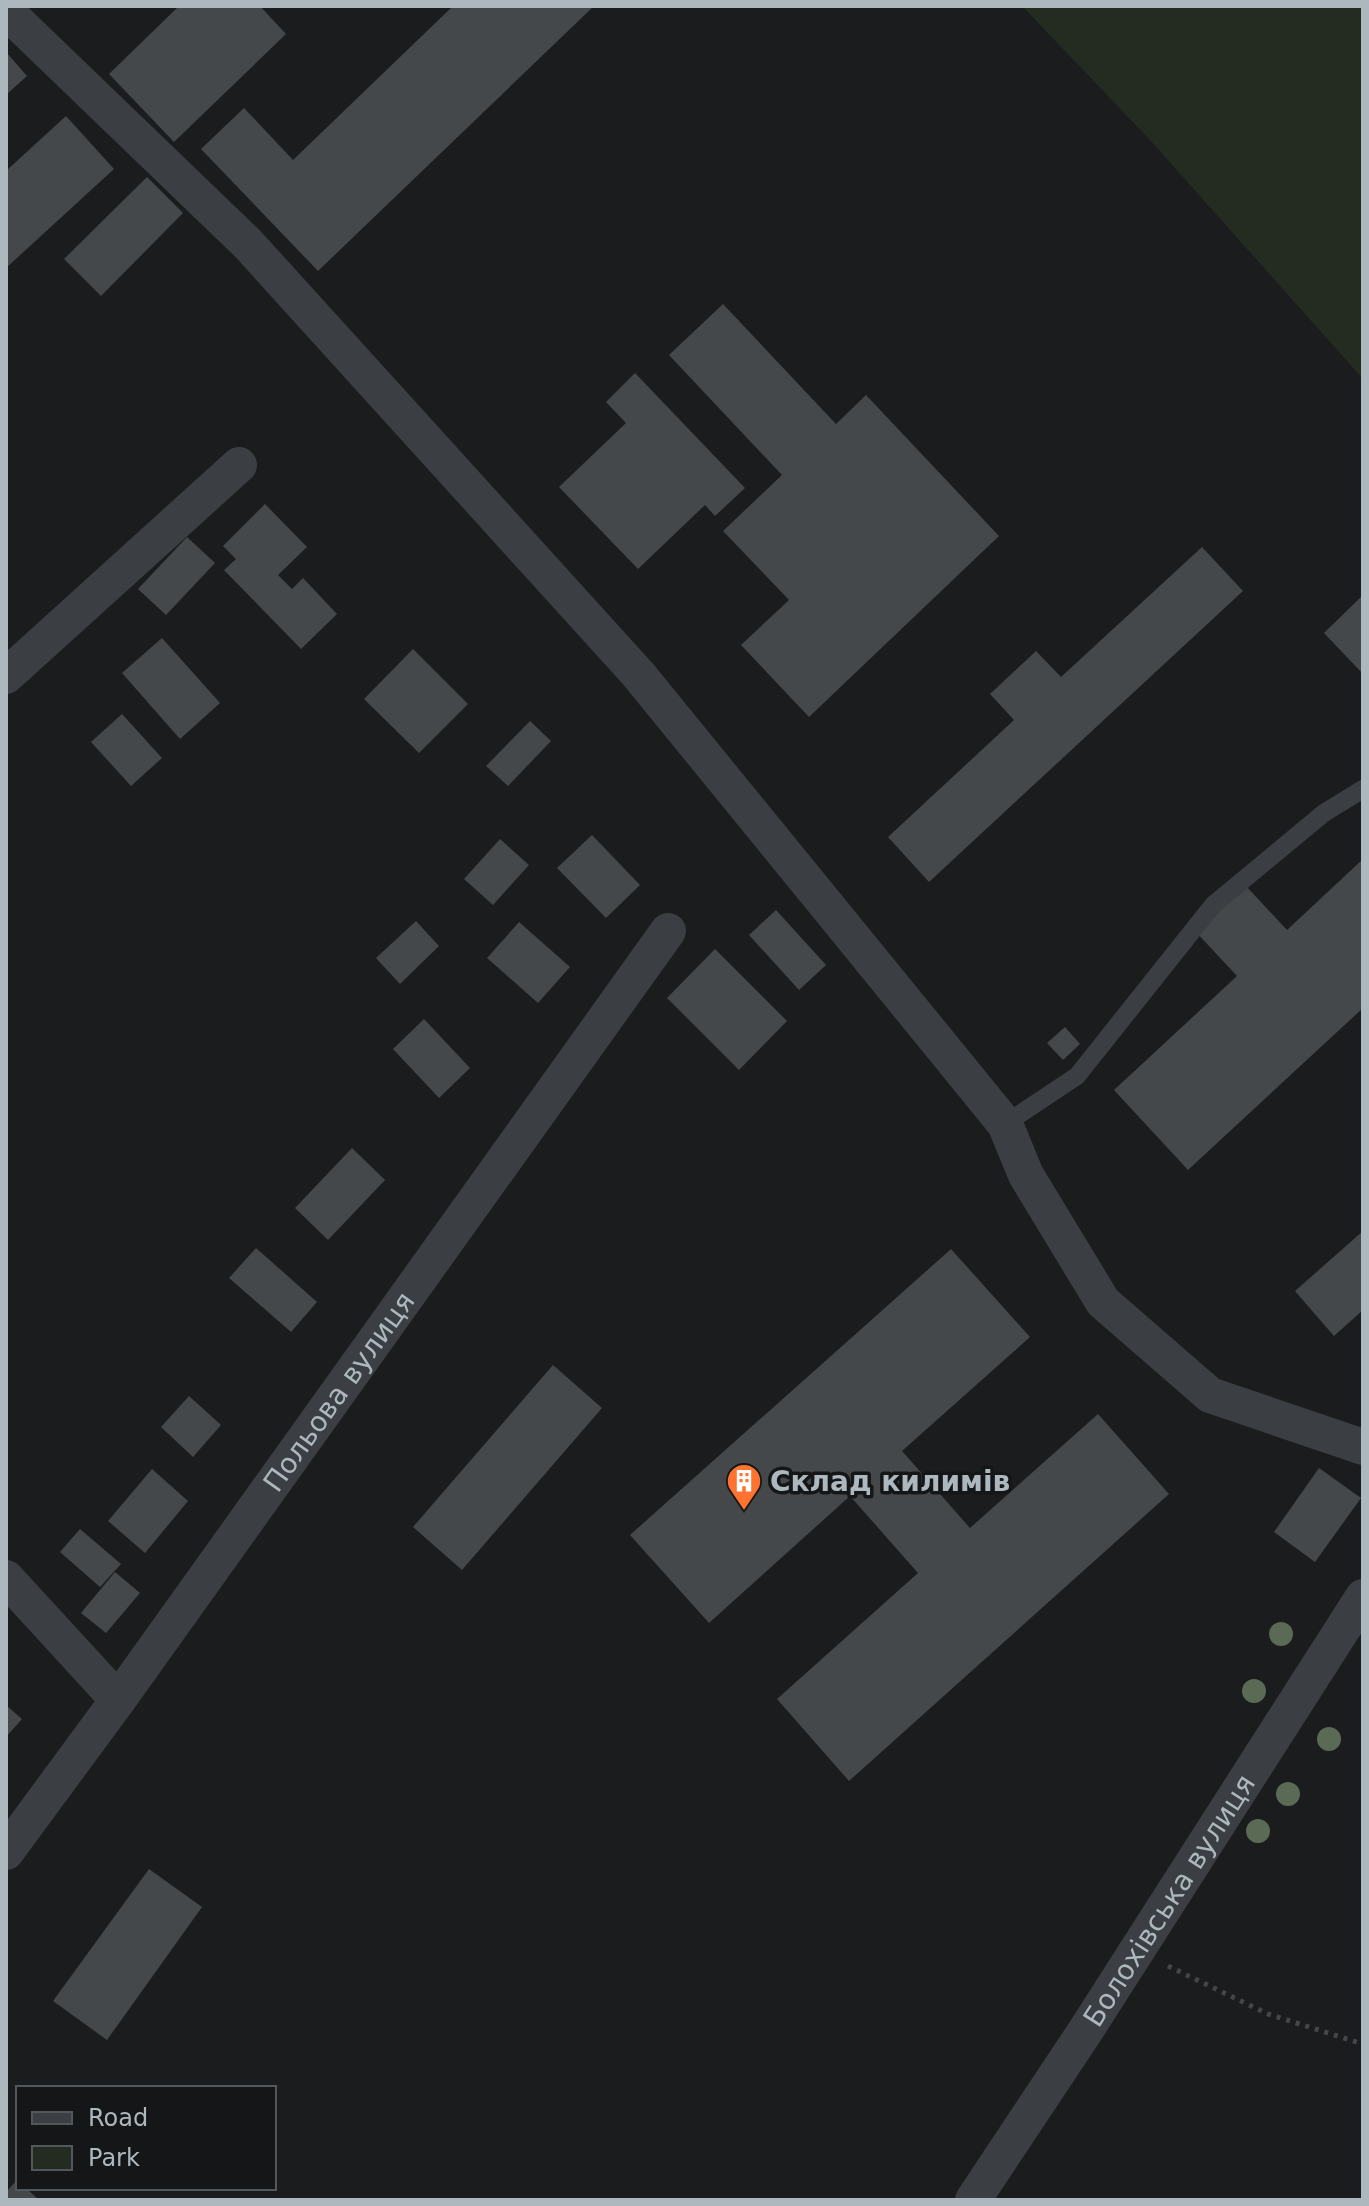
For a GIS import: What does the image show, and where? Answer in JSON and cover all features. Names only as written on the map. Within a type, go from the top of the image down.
[{"type":"street","points":[[6,11],[248,244],[638,674],[1005,1124],[1026,1175],[1103,1302],[1210,1395],[1363,1447]]},
{"type":"street","points":[[6,676],[239,465]]},
{"type":"street","name":"Польова вулиця","points":[[6,1852],[668,931]]},
{"type":"street","points":[[6,1578],[118,1700]]},
{"type":"street","name":"Болохівська вулиця","points":[[973,2200],[1137,1951],[1363,1597]]},
{"type":"lane","points":[[1005,1124],[1077,1076],[1213,905],[1324,813],[1363,789]]},
{"type":"path","points":[[1137,1951],[1268,2014],[1363,2044]]},
{"type":"green space","points":[[1022,6],[1363,6],[1363,379],[1149,139]]},
{"type":"building","points":[[179,6],[260,6],[286,34],[174,142],[109,74]]},
{"type":"building","points":[[453,6],[594,6],[318,271],[201,149],[244,108],[293,160]]},
{"type":"building","points":[[6,52],[27,76],[6,95]]},
{"type":"building","points":[[66,116],[114,169],[6,268],[6,171]]},
{"type":"building","points":[[147,177],[183,213],[101,296],[64,259]]},
{"type":"building","points":[[723,304],[836,424],[866,395],[999,536],[809,717],[741,645],[789,600],[723,531],[782,475],[669,355]]},
{"type":"building","points":[[635,373],[745,488],[715,516],[705,505],[638,569],[559,487],[626,423],[606,402]]},
{"type":"building","points":[[265,504],[307,547],[278,575],[292,589],[303,578],[337,614],[301,649],[224,570],[236,559],[223,546]]},
{"type":"building","points":[[187,537],[215,563],[166,615],[138,589]]},
{"type":"building","points":[[1202,547],[1243,591],[929,882],[888,837],[1014,720],[990,694],[1036,651],[1061,677]]},
{"type":"building","points":[[1363,595],[1363,674],[1324,633]]},
{"type":"building","points":[[162,638],[220,703],[180,739],[122,673]]},
{"type":"building","points":[[413,649],[468,704],[419,753],[364,699]]},
{"type":"building","points":[[122,714],[162,758],[131,786],[91,742]]},
{"type":"building","points":[[530,721],[551,741],[508,786],[486,766]]},
{"type":"building","points":[[592,835],[640,885],[606,918],[557,868]]},
{"type":"building","points":[[500,839],[529,865],[493,905],[464,879]]},
{"type":"building","points":[[1363,859],[1363,1008],[1188,1170],[1114,1090],[1237,976],[1195,931],[1245,885],[1287,930]]},
{"type":"building","points":[[776,910],[826,965],[799,990],[749,935]]},
{"type":"building","points":[[416,921],[439,946],[400,984],[376,958]]},
{"type":"building","points":[[519,922],[570,967],[538,1003],[487,958]]},
{"type":"building","points":[[715,949],[787,1021],[739,1070],[667,998]]},
{"type":"building","points":[[424,1019],[470,1068],[439,1098],[393,1049]]},
{"type":"building","points":[[1065,1027],[1080,1044],[1063,1060],[1047,1043]]},
{"type":"building","points":[[352,1148],[385,1180],[328,1240],[295,1208]]},
{"type":"building","points":[[1363,1231],[1363,1310],[1334,1336],[1295,1291]]},
{"type":"building","points":[[256,1248],[317,1302],[291,1332],[229,1278]]},
{"type":"building","name":"Склад килимів","points":[[951,1249],[1030,1337],[902,1451],[970,1528],[1098,1414],[1169,1494],[849,1781],[777,1699],[918,1573],[850,1496],[709,1623],[630,1535]]},
{"type":"building","points":[[553,1365],[602,1408],[462,1570],[413,1527]]},
{"type":"building","points":[[189,1396],[221,1425],[193,1457],[161,1427]]},
{"type":"building","points":[[1319,1468],[1361,1498],[1315,1562],[1274,1532]]},
{"type":"building","points":[[152,1469],[188,1501],[145,1553],[108,1521]]},
{"type":"building","points":[[80,1529],[121,1564],[100,1587],[60,1552]]},
{"type":"building","points":[[115,1572],[140,1593],[106,1633],[81,1613]]},
{"type":"building","points":[[6,1705],[22,1719],[6,1737]]},
{"type":"building","points":[[149,1869],[202,1907],[107,2040],[53,2001]]},
{"type":"building","points":[[16,2181],[16,2190],[28,2190],[39,2200],[6,2200],[6,2192]]},
{"type":"place","name":"Склад килимів","points":[[744,1512]]}]
